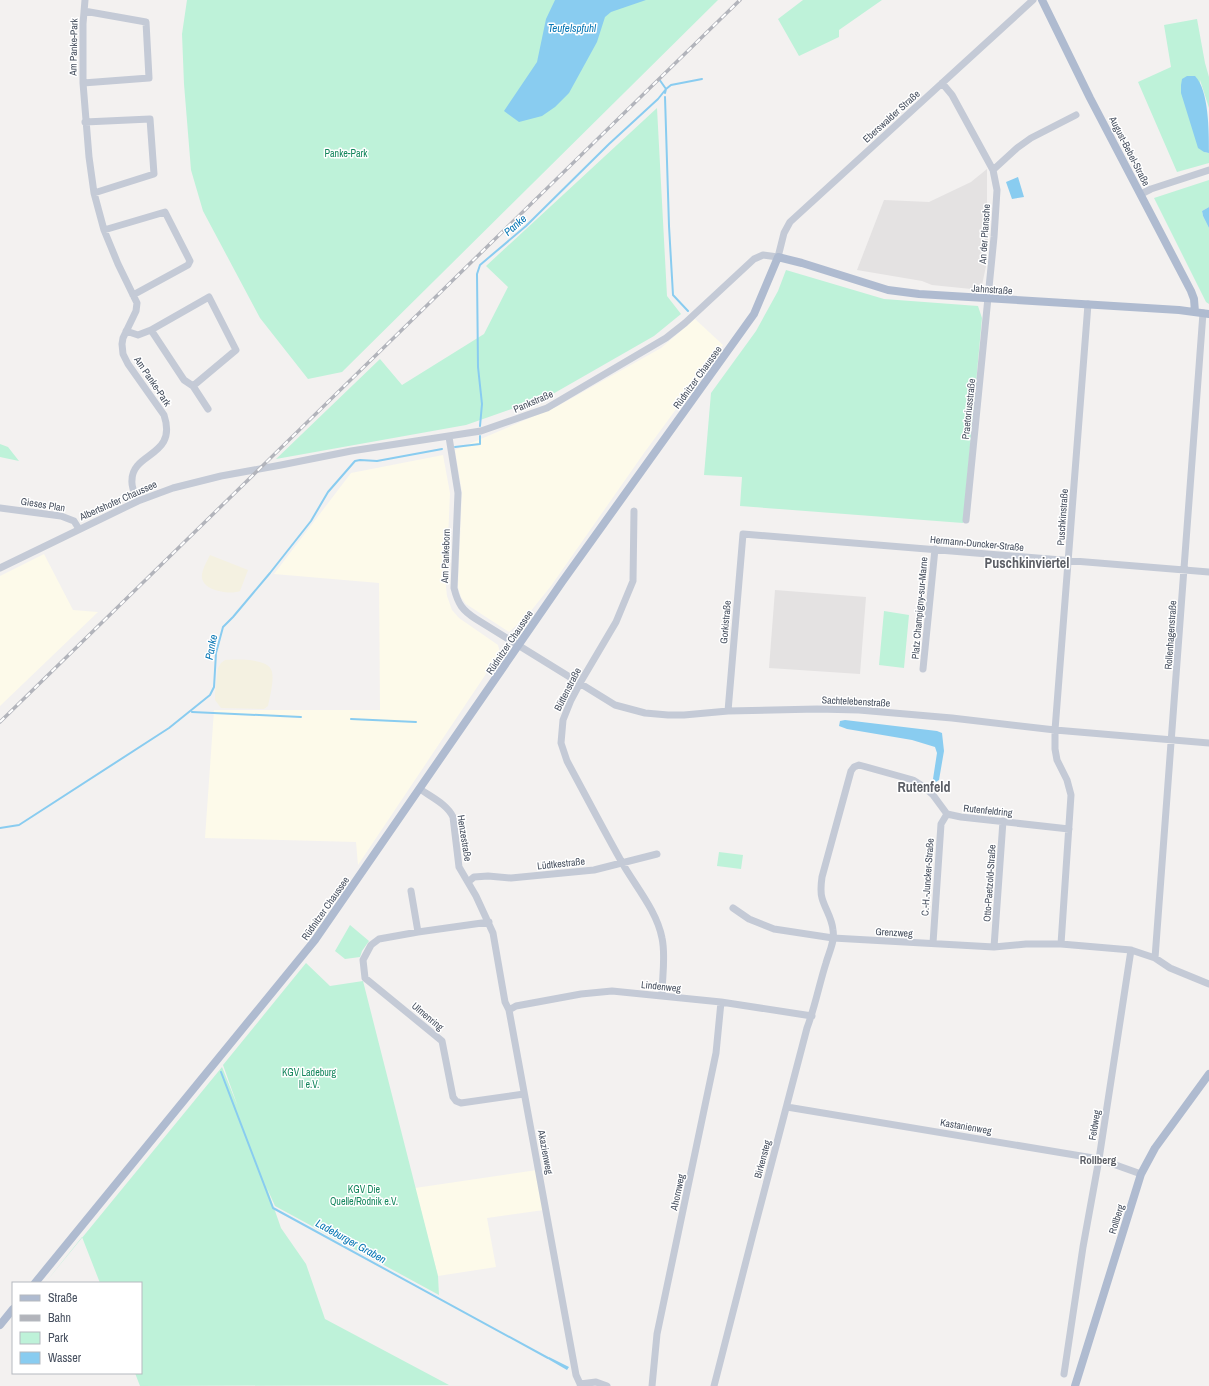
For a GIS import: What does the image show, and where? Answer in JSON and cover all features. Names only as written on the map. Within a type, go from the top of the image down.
[{"type":"main road","name":"August-Bebel-Straße","points":[[1042,0],[1090,98],[1202,313]]},
{"type":"main road","name":"Jahnstraße","points":[[778,258],[802,263],[888,290],[919,294],[1088,304],[1202,313]]},
{"type":"main road","name":"Rüdnitzer Chaussee","points":[[36,1282],[315,940],[518,645],[754,314],[778,258]]},
{"type":"main road","name":"Rollberg","points":[[1075,1386],[1141,1174],[1155,1148],[1209,1074]]},
{"type":"main road","points":[[0,1325],[12,1311]]},
{"type":"street","name":"Am Panke-Park","points":[[85,0],[83,83],[94,193],[104,230],[118,264],[137,303],[136,311],[126,331],[122,344],[123,354],[128,364],[164,415],[167,425],[166,433],[161,446],[140,462],[134,471],[131,479],[132,489],[138,501]]},
{"type":"street","name":"Eberswalder Straße","points":[[778,258],[784,233],[790,222],[1033,0]]},
{"type":"street","name":"Am Panke-Park","points":[[83,83],[149,78],[146,22],[84,11]]},
{"type":"street","name":"An der Plansche","points":[[942,82],[952,95],[993,170],[996,197],[988,299]]},
{"type":"street","points":[[993,170],[1017,148],[1031,138],[1076,115]]},
{"type":"street","points":[[86,122],[150,119],[154,174],[94,193]]},
{"type":"street","points":[[1141,194],[1151,189],[1209,170]]},
{"type":"street","points":[[104,230],[165,212],[190,261],[188,265],[133,295]]},
{"type":"street","name":"Pankstraße","points":[[252,470],[351,451],[448,437],[488,429],[541,410],[565,398],[666,338],[685,323],[754,259],[763,255],[778,258]]},
{"type":"street","points":[[126,331],[138,335],[151,330],[209,297],[236,350],[193,386]]},
{"type":"street","name":"Praetoriusstraße","points":[[966,520],[988,299]]},
{"type":"street","name":"Puschkinstraße","points":[[1055,730],[1088,304]]},
{"type":"street","name":"Rollenhagenstraße","points":[[1155,958],[1202,313]]},
{"type":"street","points":[[151,330],[184,380],[193,386],[208,409]]},
{"type":"street","name":"Am Pankeborn","points":[[448,437],[458,493],[454,588],[458,602],[466,612],[518,645]]},
{"type":"street","name":"Albertshofer Chaussee","points":[[0,568],[138,501],[173,488],[252,470]]},
{"type":"street","name":"Gieses Plan","points":[[0,508],[61,516],[74,521],[79,529]]},
{"type":"street","name":"Büttenstraße","points":[[634,511],[633,581],[616,622],[571,700],[563,720],[561,743],[567,761],[623,863],[651,910],[659,927],[662,939],[662,996]]},
{"type":"street","name":"Hermann-Duncker-Straße","points":[[743,534],[1209,572]]},
{"type":"street","name":"Gorkistraße","points":[[728,711],[743,534]]},
{"type":"street","name":"Platz Champigny-sur-Marne","points":[[923,669],[935,549]]},
{"type":"street","name":"Sachtelebenstraße","points":[[518,645],[615,705],[645,713],[684,715],[728,711],[817,709],[859,710],[952,718],[1055,730],[1209,743]]},
{"type":"street","points":[[1055,730],[1055,749],[1057,760],[1067,780],[1071,795],[1061,944]]},
{"type":"street","points":[[833,938],[834,932],[832,922],[822,899],[820,888],[851,770],[859,765],[913,780],[933,795],[947,814]]},
{"type":"street","name":"Henzestraße","points":[[420,789],[441,803],[451,813],[453,817],[458,867],[468,882],[489,922]]},
{"type":"street","name":"Rutenfeldring","points":[[947,814],[961,818],[1003,821],[1069,829]]},
{"type":"street","name":"C.-H.-Juncker-Straße","points":[[933,944],[941,824],[947,814]]},
{"type":"street","name":"Otto-Paetzold-Straße","points":[[994,947],[1003,821]]},
{"type":"street","name":"Lüdtkestraße","points":[[468,882],[474,877],[488,876],[511,878],[594,870],[657,854]]},
{"type":"street","points":[[411,891],[418,932]]},
{"type":"street","name":"Grenzweg","points":[[733,908],[749,919],[774,929],[833,938],[994,947],[1026,944],[1061,944],[1131,950]]},
{"type":"street","name":"Ulmenring","points":[[489,922],[379,939],[371,945],[363,960],[365,978],[442,1041],[453,1096],[456,1102],[461,1103],[524,1094]]},
{"type":"street","name":"Akazienweg","points":[[489,922],[493,933],[505,1002],[509,1010],[576,1375],[580,1385]]},
{"type":"street","name":"Birkensteg","points":[[714,1386],[786,1107],[807,1028],[812,1016],[826,963],[832,947],[833,938]]},
{"type":"street","points":[[1131,950],[1155,958],[1170,968],[1209,984]]},
{"type":"street","name":"Feldweg","points":[[1064,1374],[1082,1248],[1099,1159],[1131,950]]},
{"type":"street","name":"Lindenweg","points":[[509,1010],[516,1006],[537,1002],[581,994],[612,991],[721,1002],[812,1016]]},
{"type":"street","name":"Ahornweg","points":[[652,1386],[657,1334],[716,1052],[721,1002]]},
{"type":"street","name":"Kastanienweg","points":[[786,1107],[1099,1159],[1141,1174]]},
{"type":"street","points":[[580,1385],[596,1382],[607,1386]]},
{"type":"shaded area","points":[[987,169],[987,218],[989,222],[986,266],[981,290],[932,285],[922,281],[857,270],[884,200],[929,202],[971,182]]},
{"type":"shaded area","points":[[695,319],[723,345],[644,453],[551,586],[526,617],[509,632],[466,604],[461,597],[458,587],[462,492],[455,450],[558,406],[661,348]]},
{"type":"shaded area","points":[[443,455],[450,493],[446,587],[447,596],[452,610],[459,618],[498,645],[500,653],[358,865],[356,842],[205,838],[214,710],[380,710],[379,583],[274,574],[351,473]]},
{"type":"shaded area","points":[[44,554],[73,610],[98,612],[0,706],[0,576]]},
{"type":"shaded area","points":[[775,590],[866,597],[860,674],[769,668]]},
{"type":"shaded area","points":[[537,1170],[544,1210],[487,1218],[496,1267],[438,1276],[415,1188]]},
{"type":"green space","name":"Panke-Park","points":[[187,0],[718,0],[342,372],[308,379],[260,318],[203,211],[191,170],[184,84],[182,34]]},
{"type":"green space","points":[[803,0],[882,0],[839,30],[839,37],[799,56],[778,19]]},
{"type":"green space","points":[[1197,19],[1209,77],[1209,108],[1200,80],[1204,152],[1209,153],[1209,163],[1177,172],[1138,82],[1171,67],[1164,25]]},
{"type":"green space","points":[[657,108],[667,296],[681,314],[654,336],[551,395],[466,425],[276,459],[380,359],[402,385],[484,334],[508,287],[486,266]]},
{"type":"green space","points":[[1209,180],[1209,207],[1202,211],[1209,228],[1209,304],[1206,302],[1154,198]]},
{"type":"green space","points":[[786,270],[884,299],[978,306],[982,318],[963,523],[740,506],[742,477],[704,475],[711,393],[756,331],[778,291]]},
{"type":"green space","points":[[0,444],[8,447],[19,461],[0,457]]},
{"type":"green space","points":[[884,611],[909,615],[904,668],[879,665]]},
{"type":"green space","points":[[719,852],[743,855],[741,869],[717,866]]},
{"type":"green space","points":[[350,925],[369,941],[360,957],[345,959],[335,951]]},
{"type":"green space","points":[[306,963],[330,986],[363,981],[438,1276],[439,1295],[275,1206],[267,1188],[281,1228],[306,1264],[325,1319],[449,1385],[140,1386],[135,1374],[142,1374],[142,1282],[100,1282],[82,1238],[222,1067],[238,1107],[223,1065]]},
{"type":"green space","points":[[82,1237],[82,1238],[46,1282]]},
{"type":"sand","points":[[210,555],[248,570],[240,591],[224,592],[207,586],[202,578],[202,572]]},
{"type":"sand","points":[[225,660],[252,660],[270,667],[272,672],[272,689],[268,706],[264,709],[221,708],[215,700],[215,693],[218,668]]},
{"type":"water","name":"Teufelspfuhl","points":[[555,0],[646,0],[611,12],[605,17],[597,42],[569,93],[555,107],[542,116],[519,122],[504,111],[537,62],[546,19]]},
{"type":"water","points":[[1187,76],[1195,76],[1200,82],[1206,101],[1209,153],[1198,148],[1181,93],[1182,79]]},
{"type":"water","points":[[1018,177],[1024,197],[1012,199],[1006,182]]},
{"type":"water","points":[[1209,207],[1209,228],[1202,211]]},
{"type":"water","points":[[845,720],[937,731],[942,733],[944,751],[939,780],[936,782],[933,779],[937,753],[935,747],[912,740],[847,729],[839,726],[840,721]]},
{"type":"water","points":[[549,1357],[569,1367],[567,1370],[548,1359]]},
{"type":"waterway","name":"Panke","points":[[480,426],[482,404],[478,367],[477,274],[480,265],[526,226],[609,144],[658,99],[666,89],[659,79]]},
{"type":"waterway","points":[[665,93],[666,89],[671,85],[702,79]]},
{"type":"waterway","points":[[665,97],[669,226],[673,295],[688,311]]},
{"type":"waterway","name":"Panke","points":[[455,447],[480,444],[480,436]]},
{"type":"waterway","name":"Panke","points":[[0,828],[19,825],[169,728],[210,695],[214,687],[216,653],[223,627],[270,573],[311,521],[328,492],[355,461],[377,461],[442,449]]},
{"type":"waterway","points":[[192,712],[301,717]]},
{"type":"waterway","points":[[351,719],[416,722]]},
{"type":"waterway","name":"Ladeburger Graben","points":[[221,1072],[273,1208],[548,1358]]},
{"type":"railway","points":[[0,722],[740,0]]},
{"type":"district","name":"Puschkinviertel","points":[[1027,563]]},
{"type":"district","name":"Rutenfeld","points":[[924,787]]},
{"type":"district","name":"Rollberg","points":[[1098,1160]]},
{"type":"park label","name":"KGV Ladeburg II e.V.","points":[[309,1078]]},
{"type":"park label","name":"KGV Die Quelle/Rodnik e.V.","points":[[364,1194]]}]
